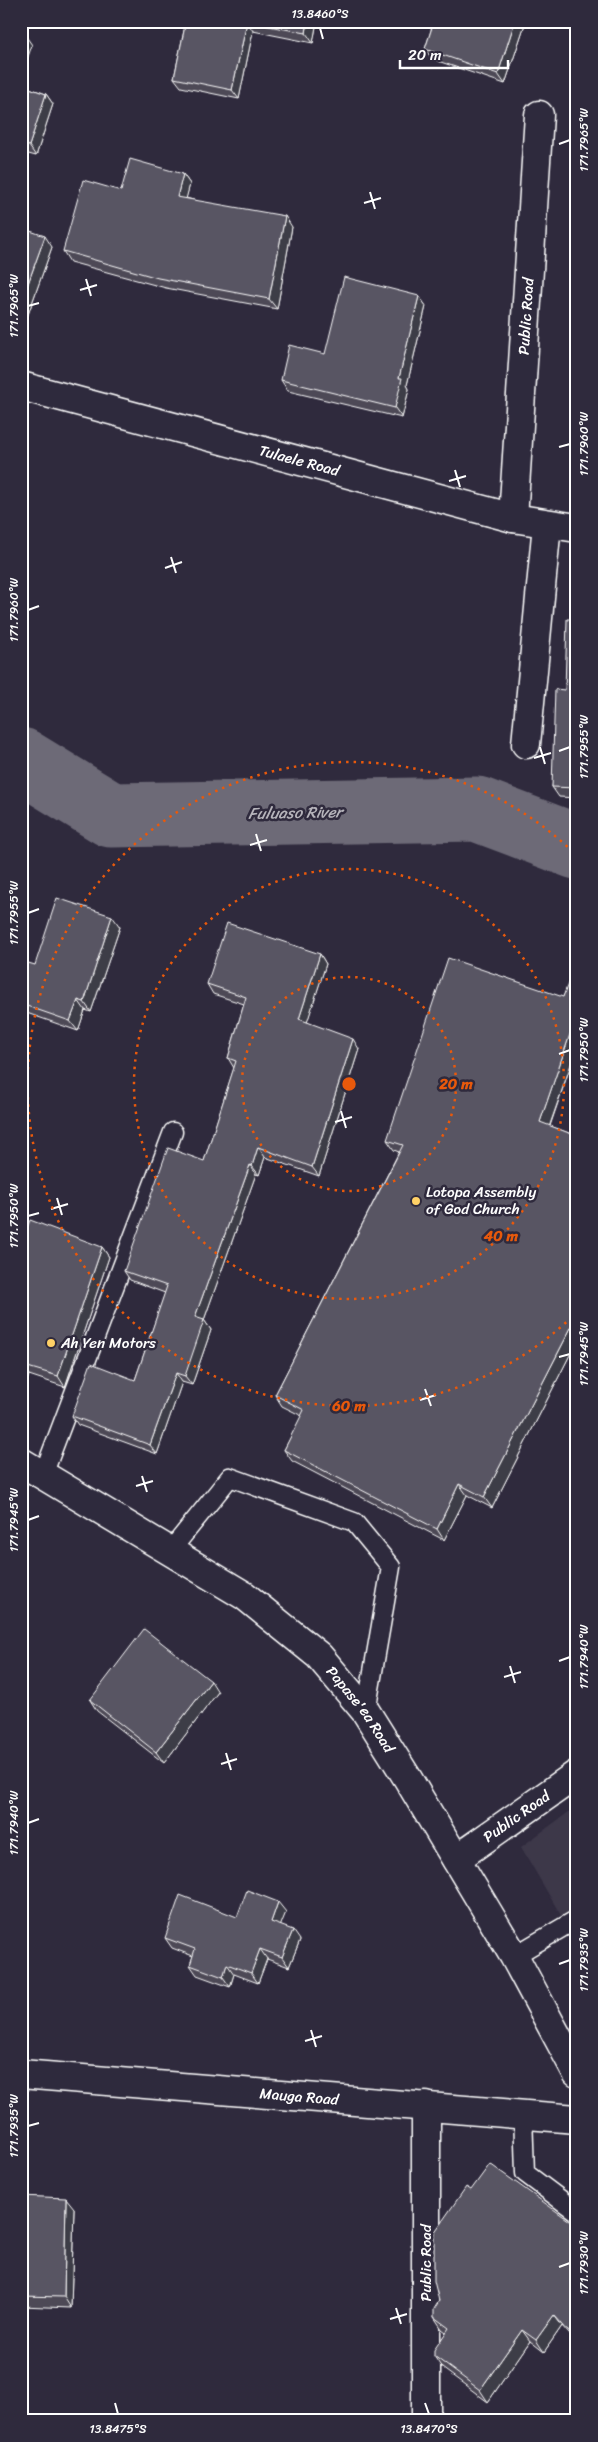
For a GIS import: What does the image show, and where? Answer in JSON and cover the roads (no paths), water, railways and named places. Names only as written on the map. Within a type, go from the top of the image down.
[{"type":"street","name":"Public Road","points":[[513,518],[539,115]]},
{"type":"street","name":"Tulaele Road","points":[[21,386],[513,518],[577,528]]},
{"type":"street","points":[[526,744],[547,524]]},
{"type":"street","name":"Papase'ea Road","points":[[32,1469],[171,1550],[245,1596],[318,1656],[366,1712],[514,1956],[577,2073]]},
{"type":"street","name":"Public Road","points":[[456,1859],[577,1774]]},
{"type":"street","name":"Mauga Road","points":[[21,2074],[577,2119]]},
{"type":"street","name":"Public Road","points":[[426,2106],[426,2421]]},
{"type":"lane","points":[[32,1469],[173,1132]]},
{"type":"lane","points":[[171,1550],[230,1477],[354,1522],[391,1567],[366,1712]]},
{"type":"lane","points":[[514,1956],[577,1919]]},
{"type":"lane","points":[[522,2114],[525,2173],[577,2212]]},
{"type":"waterway","name":"Fuluaso River","points":[[21,760],[111,815],[477,809],[577,847]]},
{"type":"place","name":"Lotopa Assembly of God Church","points":[[416,1201]]},
{"type":"place","name":"Ah Yen Motors","points":[[51,1343]]}]
